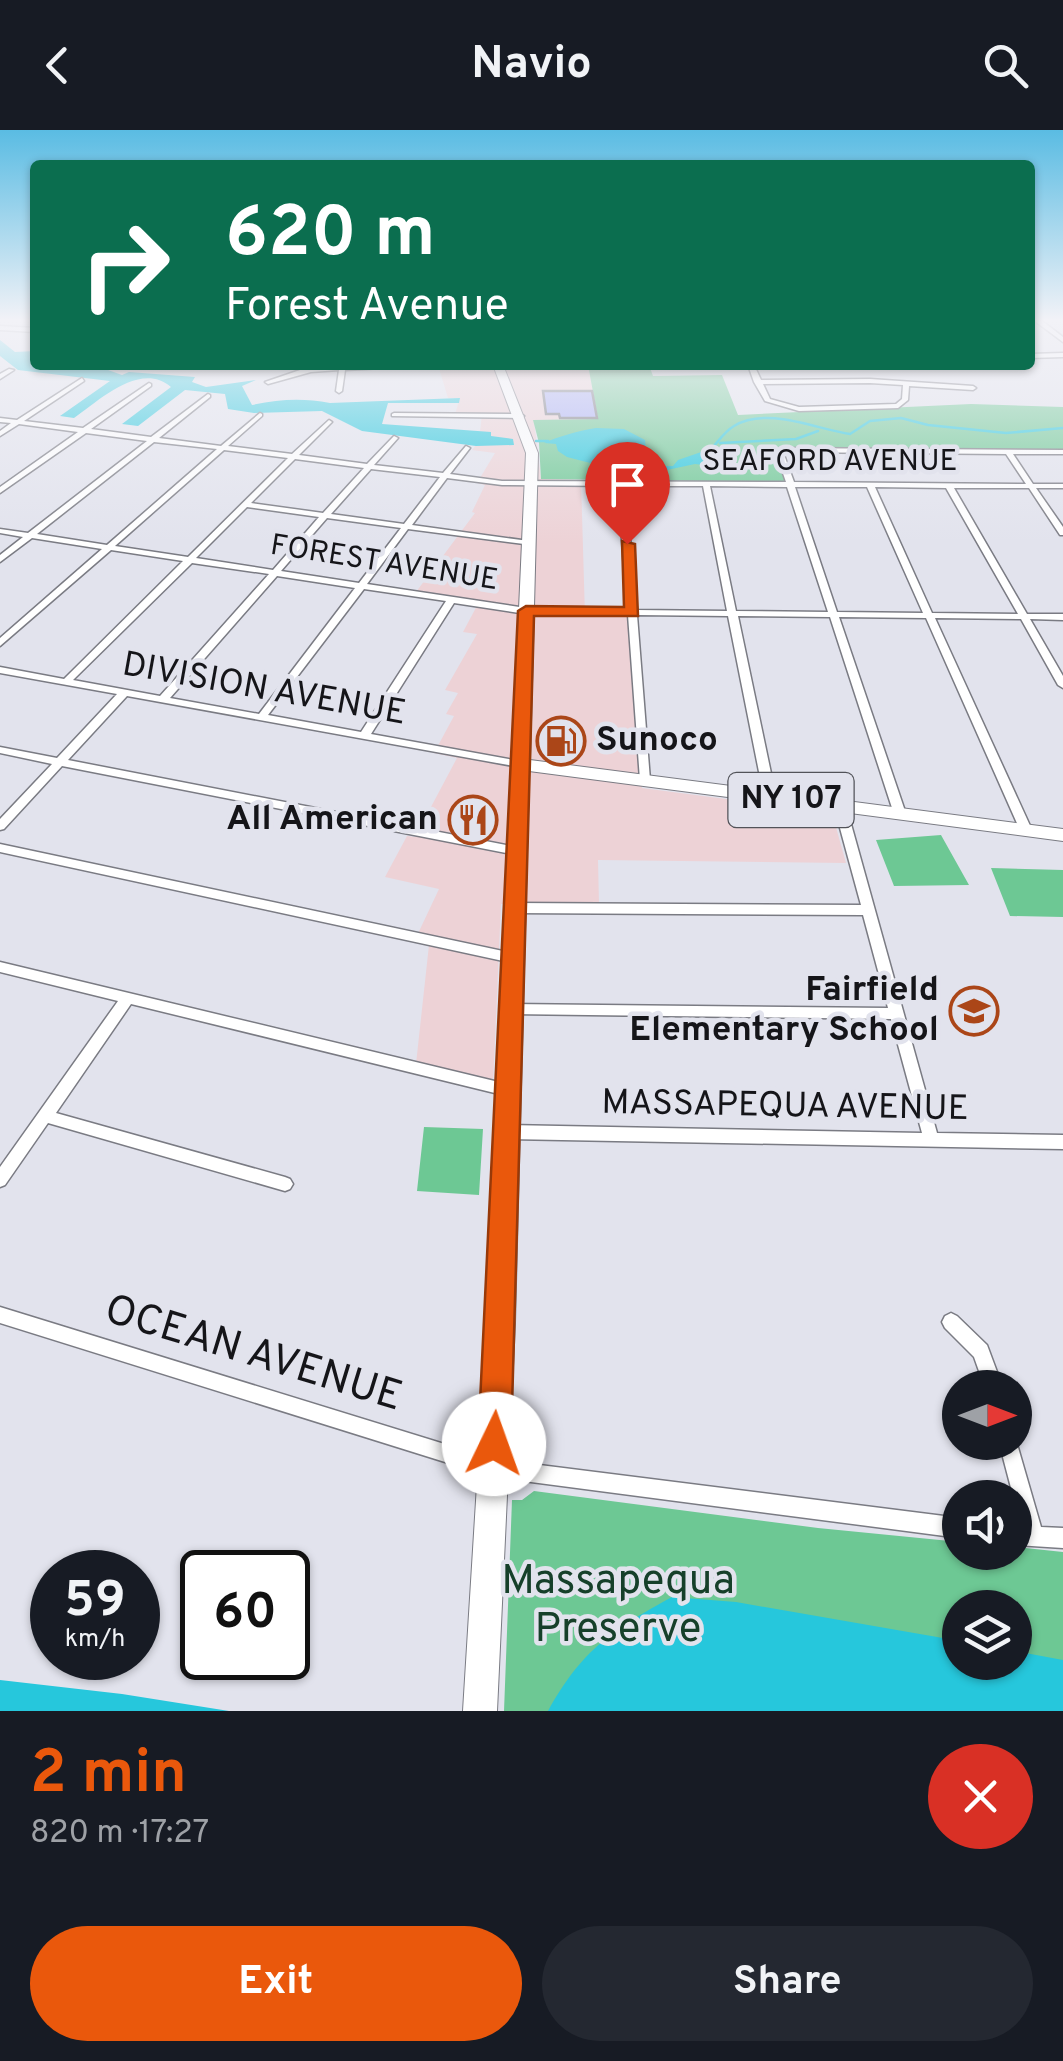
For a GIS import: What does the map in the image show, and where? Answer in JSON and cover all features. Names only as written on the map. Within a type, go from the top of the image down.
[{"type":"main road","points":[[480,1711],[494,1468],[532,482],[532,453],[511,395]]},
{"type":"main road","name":"NY 107","points":[[519,764],[1063,835]]},
{"type":"street","points":[[0,434],[59,395]]},
{"type":"street","points":[[0,491],[135,395]]},
{"type":"street","points":[[764,395],[767,400],[799,409],[898,406],[905,395]]},
{"type":"street","points":[[0,559],[208,396]]},
{"type":"street","points":[[0,643],[260,415]]},
{"type":"street","points":[[394,416],[521,416]]},
{"type":"street","name":"SEAFORD AVENUE","points":[[0,420],[444,476],[532,482],[1063,486]]},
{"type":"street","points":[[66,682],[329,422]]},
{"type":"street","points":[[162,700],[394,438]]},
{"type":"street","points":[[261,718],[466,448]]},
{"type":"street","points":[[900,814],[780,450],[1063,452]]},
{"type":"street","points":[[1008,452],[1063,533]]},
{"type":"street","points":[[622,483],[645,780]]},
{"type":"street","points":[[706,484],[770,797]]},
{"type":"street","points":[[870,485],[1026,830]]},
{"type":"street","points":[[949,486],[1063,685]]},
{"type":"street","points":[[246,505],[529,543]]},
{"type":"street","name":"FOREST AVENUE","points":[[0,531],[526,611],[1063,617]]},
{"type":"street","points":[[364,736],[451,600]]},
{"type":"street","name":"DIVISION AVENUE","points":[[0,670],[519,764]]},
{"type":"street","points":[[0,826],[124,693]]},
{"type":"street","points":[[0,750],[516,852]]},
{"type":"street","points":[[840,806],[931,1140]]},
{"type":"street","points":[[0,848],[512,958]]},
{"type":"street","points":[[514,908],[868,910]]},
{"type":"street","points":[[2,971],[507,1090]]},
{"type":"street","points":[[0,1180],[128,998]]},
{"type":"street","points":[[510,1009],[898,1014]]},
{"type":"street","points":[[45,1116],[285,1184]]},
{"type":"street","name":"MASSAPEQUA AVENUE","points":[[506,1132],[1063,1142]]},
{"type":"street","name":"OCEAN AVENUE","points":[[0,1315],[494,1468],[942,1526]]},
{"type":"street","points":[[951,1322],[981,1351],[988,1370]]},
{"type":"street","points":[[1032,1536],[1063,1538]]},
{"type":"shaded area","points":[[447,395],[593,395],[598,420],[534,421],[541,479],[581,480],[585,616],[627,616],[642,788],[832,813],[846,863],[598,860],[599,904],[501,904],[493,1084],[416,1064],[429,945],[414,942],[439,889],[385,877],[407,836],[415,837],[457,758],[434,753],[454,716],[446,714],[458,693],[445,690],[477,634],[463,632],[479,602],[416,592],[475,513],[472,512],[485,485],[477,483],[495,453],[472,450],[477,444],[514,445],[480,432],[482,414],[455,414],[460,398]]},
{"type":"green space","points":[[594,395],[730,395],[738,415],[971,404],[1063,407],[1063,450],[775,447],[786,482],[541,479],[533,420],[598,419]]},
{"type":"green space","points":[[941,835],[969,885],[894,886],[876,840]]},
{"type":"green space","points":[[991,868],[1063,870],[1063,917],[1010,916]]},
{"type":"green space","points":[[424,1127],[483,1129],[479,1195],[417,1191]]},
{"type":"green space","name":"Massapequa Preserve","points":[[534,1491],[942,1540],[942,1570],[1032,1570],[1032,1549],[1063,1552],[1063,1711],[504,1711],[512,1500],[522,1500]]},
{"type":"water","points":[[90,395],[106,395],[74,418],[60,416]]},
{"type":"water","points":[[161,395],[179,395],[138,426],[122,424]]},
{"type":"water","points":[[225,395],[247,395],[252,405],[291,400],[330,403],[460,398],[459,403],[388,403],[382,424],[491,432],[491,436],[513,439],[514,445],[476,446],[362,431],[322,411],[254,413],[228,409]]},
{"type":"water","points":[[596,428],[624,429],[645,440],[647,458],[662,466],[673,466],[678,460],[707,450],[712,456],[723,457],[725,463],[721,467],[695,464],[648,474],[629,473],[567,457],[556,444],[544,443]]},
{"type":"water","points":[[672,1597],[736,1602],[942,1638],[942,1680],[1032,1680],[1032,1654],[1063,1660],[1063,1711],[548,1711],[586,1657],[632,1620]]},
{"type":"water","points":[[0,1680],[122,1694],[229,1711],[0,1711]]},
{"type":"building","points":[[543,395],[593,395],[597,418],[560,418],[559,414],[546,414]]},
{"type":"waterway","points":[[706,454],[734,426],[761,418],[850,434],[870,421],[901,418],[928,425],[1006,433],[1063,428]]},
{"type":"waterway","points":[[720,443],[796,439],[818,431]]},
{"type":"waterway","points":[[536,441],[548,441]]},
{"type":"place","name":"Sunoco","points":[[561,741]]},
{"type":"place","name":"All American","points":[[473,820]]},
{"type":"place","name":"Fairfield Elementary School","points":[[974,1011]]},
{"type":"route","points":[[494,1444],[526,611],[632,612],[627,544]]}]
